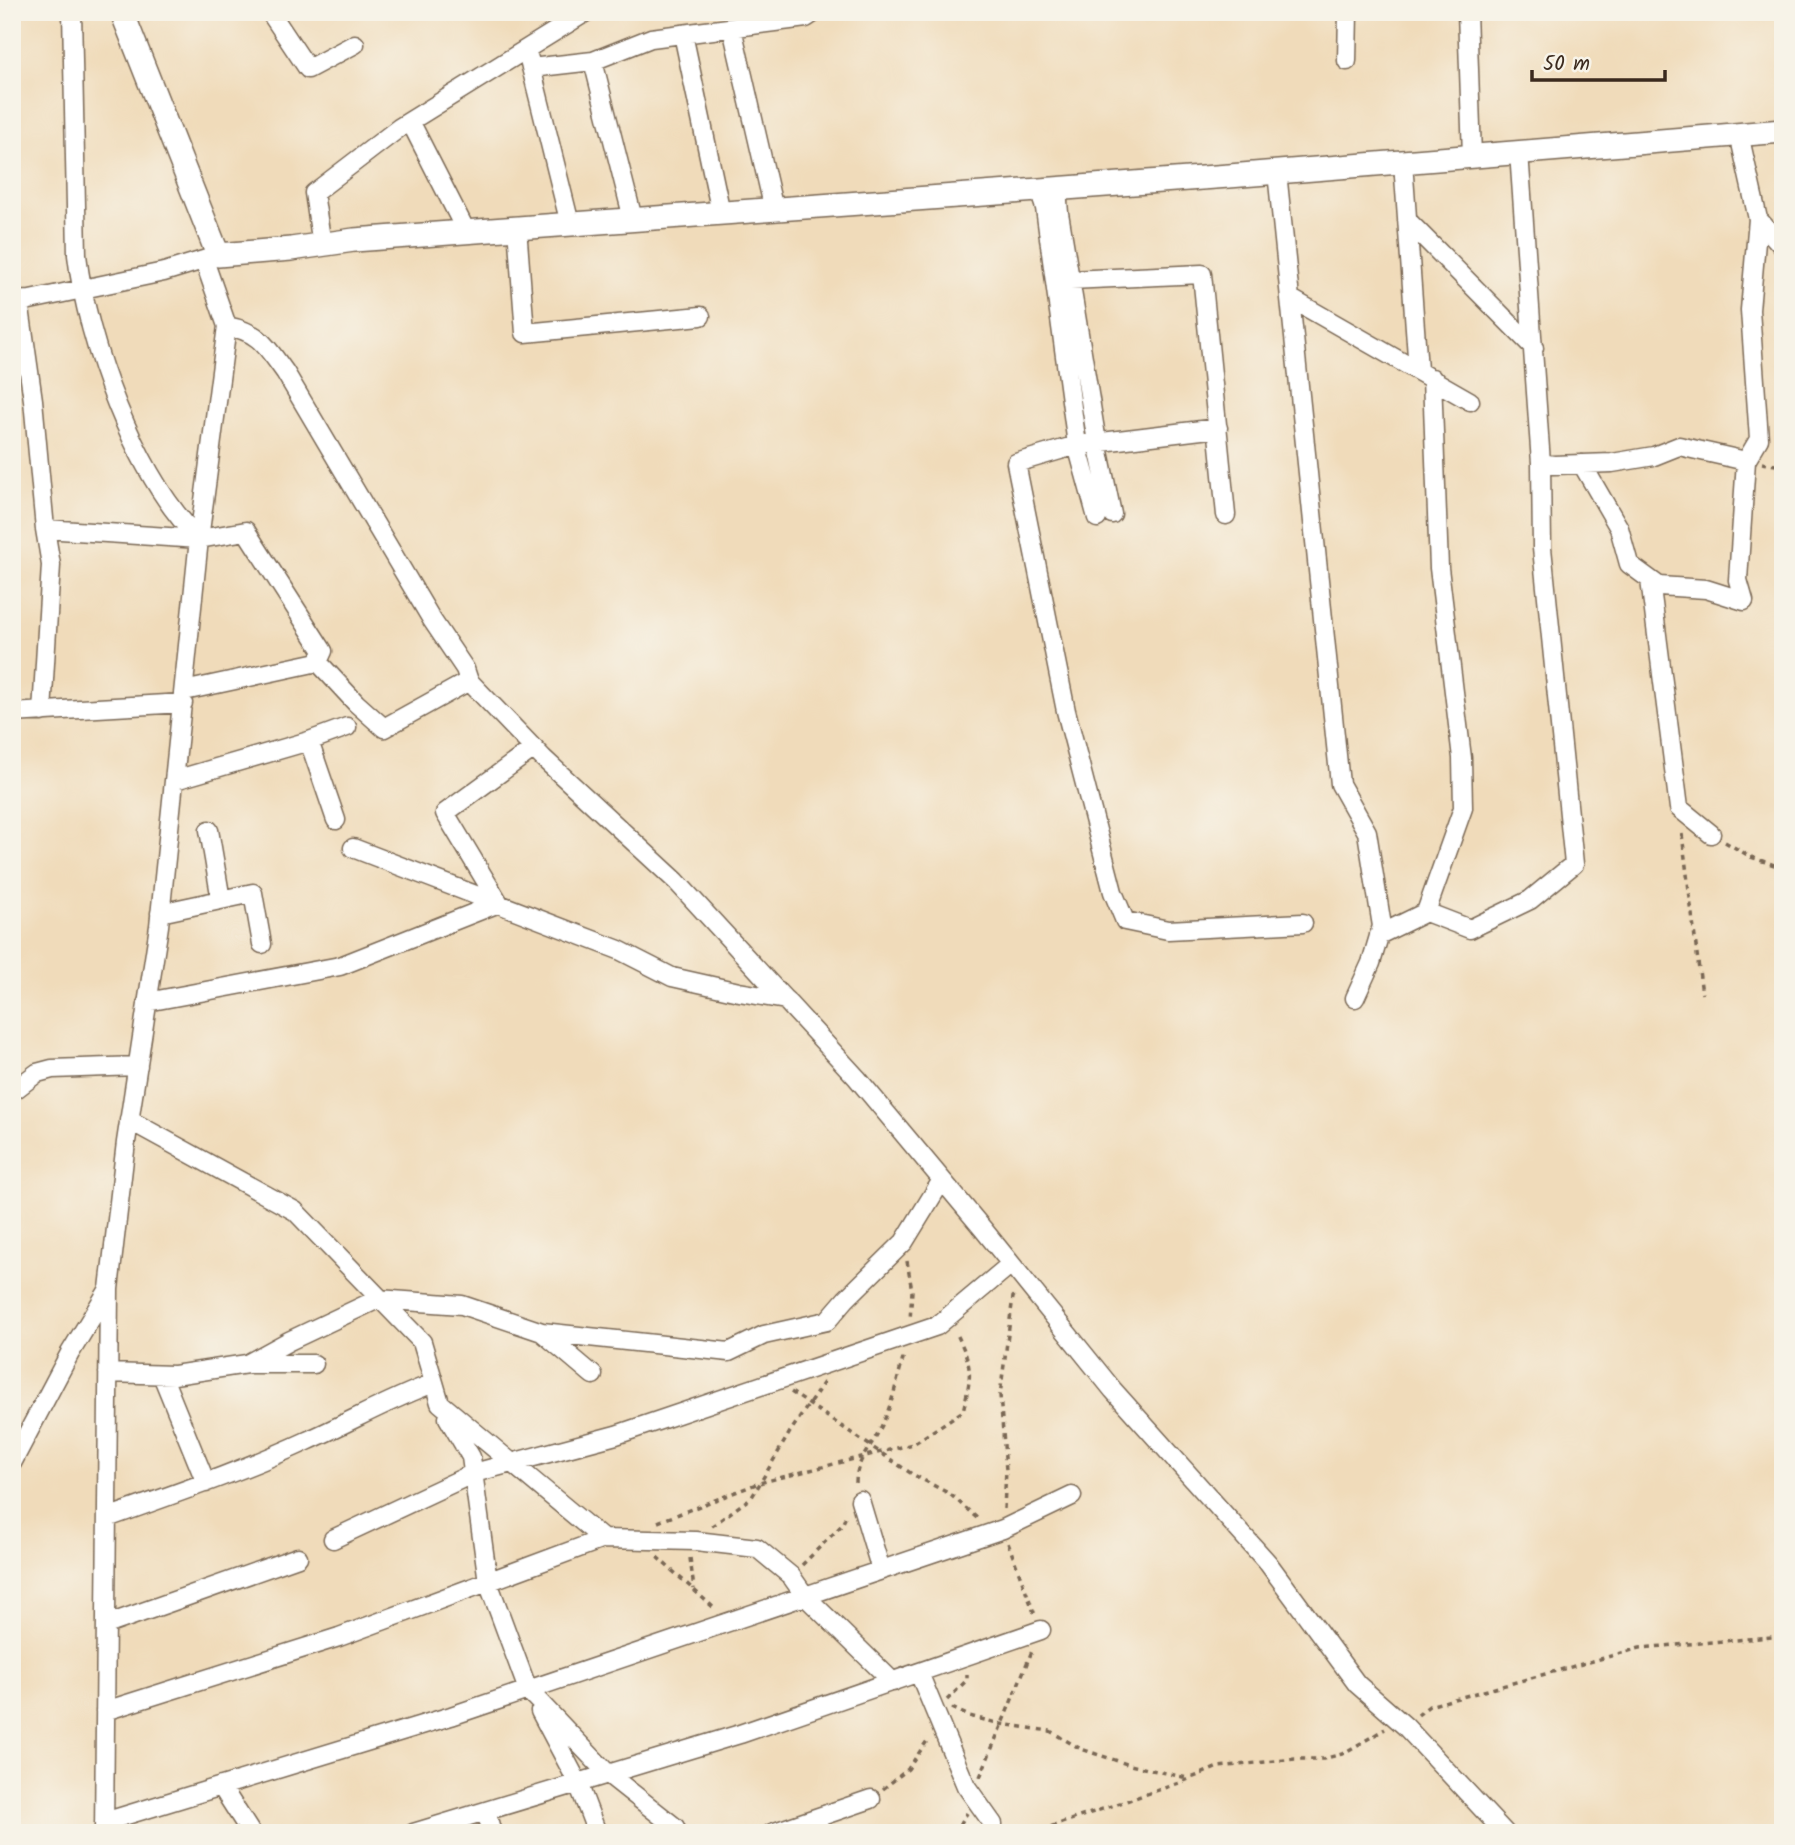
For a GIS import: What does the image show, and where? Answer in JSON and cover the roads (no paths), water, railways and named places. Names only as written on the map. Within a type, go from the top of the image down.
[{"type":"main road","points":[[122,12],[211,258],[354,240],[1048,190],[1783,131]]},
{"type":"street","points":[[72,12],[77,255],[81,289],[113,397],[135,444],[183,523],[199,539]]},
{"type":"street","points":[[270,12],[308,69],[355,44]]},
{"type":"street","points":[[322,245],[314,192],[410,121],[586,12]]},
{"type":"street","points":[[531,68],[593,61],[651,38],[806,18],[815,12]]},
{"type":"street","points":[[1347,61],[1348,12]]},
{"type":"street","points":[[1466,12],[1472,156]]},
{"type":"street","points":[[732,28],[774,210]]},
{"type":"street","points":[[683,34],[721,213]]},
{"type":"street","points":[[527,49],[570,224]]},
{"type":"street","points":[[593,61],[633,219]]},
{"type":"street","points":[[410,121],[466,231]]},
{"type":"street","points":[[1582,464],[1619,528],[1629,564],[1659,586],[1706,589],[1744,601],[1738,580],[1746,461],[1759,439],[1750,310],[1758,219],[1739,134]]},
{"type":"street","points":[[1426,912],[1470,929],[1530,900],[1574,864],[1542,548],[1541,463],[1519,152]]},
{"type":"street","points":[[1379,935],[1426,912],[1463,808],[1462,758],[1439,568],[1425,374],[1403,162]]},
{"type":"street","points":[[1277,172],[1340,785],[1367,832],[1382,926],[1371,963],[1355,998]]},
{"type":"street","points":[[1048,190],[1070,280],[1097,442],[1104,516],[1077,445],[1045,208],[1048,190]]},
{"type":"street","points":[[1758,219],[1783,247]]},
{"type":"street","points":[[1407,220],[1534,348]]},
{"type":"street","points":[[517,227],[525,333],[701,316]]},
{"type":"street","points":[[42,712],[51,565],[33,400],[15,301],[164,272],[211,258],[227,326],[199,539],[160,913],[129,1120],[109,1289],[104,1828],[221,1787],[452,1716],[998,1530],[1072,1496]]},
{"type":"street","points":[[1070,280],[1202,274],[1226,515]]},
{"type":"street","points":[[1290,298],[1470,401]]},
{"type":"street","points":[[227,326],[247,330],[262,342],[285,372],[432,620],[465,669],[469,681],[534,748],[676,881],[857,1078],[1113,1390],[1268,1563],[1357,1684],[1402,1723],[1504,1833]]},
{"type":"street","points":[[1218,428],[1077,445],[1016,463],[1066,711],[1113,892],[1125,921],[1168,930],[1303,923]]},
{"type":"street","points":[[1541,463],[1612,463],[1654,456],[1679,446],[1746,461]]},
{"type":"street","points":[[45,529],[199,539],[246,530],[323,651],[318,662]]},
{"type":"street","points":[[1650,580],[1679,808],[1711,834]]},
{"type":"street","points":[[318,662],[356,703],[384,728],[469,681]]},
{"type":"street","points":[[12,713],[183,697],[318,662]]},
{"type":"street","points":[[174,780],[309,741],[347,727]]},
{"type":"street","points":[[309,741],[336,821]]},
{"type":"street","points":[[499,903],[445,813],[534,748]]},
{"type":"street","points":[[209,830],[221,900]]},
{"type":"street","points":[[353,848],[619,950],[672,976],[786,1000]]},
{"type":"street","points":[[160,913],[253,893],[262,944]]},
{"type":"street","points":[[147,1002],[341,966],[499,903]]},
{"type":"street","points":[[12,1092],[37,1073],[52,1069],[138,1066]]},
{"type":"street","points":[[129,1120],[295,1211],[422,1342],[440,1403],[471,1457],[488,1582],[528,1690],[578,1783],[597,1833]]},
{"type":"street","points":[[247,1364],[378,1298],[462,1305],[542,1332],[729,1352],[764,1335],[827,1321],[846,1298],[904,1242],[942,1180]]},
{"type":"street","points":[[333,1539],[474,1473],[616,1435],[936,1326],[1011,1264]]},
{"type":"street","points":[[15,1455],[109,1289]]},
{"type":"street","points":[[542,1332],[593,1375]]},
{"type":"street","points":[[108,1373],[174,1375],[247,1364],[314,1364]]},
{"type":"street","points":[[162,1375],[206,1483]]},
{"type":"street","points":[[107,1518],[206,1483],[307,1441],[404,1394],[434,1383]]},
{"type":"street","points":[[440,1403],[603,1539]]},
{"type":"street","points":[[857,1497],[881,1570]]},
{"type":"street","points":[[105,1711],[340,1637],[603,1539],[696,1541],[757,1548],[791,1576],[805,1595],[893,1682]]},
{"type":"street","points":[[106,1625],[298,1557]]},
{"type":"street","points":[[412,1833],[740,1734],[1041,1630]]},
{"type":"street","points":[[919,1673],[966,1786],[993,1824]]},
{"type":"street","points":[[528,1690],[608,1774],[675,1827],[677,1833]]},
{"type":"street","points":[[221,1787],[251,1833]]},
{"type":"street","points":[[772,1833],[871,1799]]},
{"type":"street","points":[[485,1811],[492,1833]]}]
